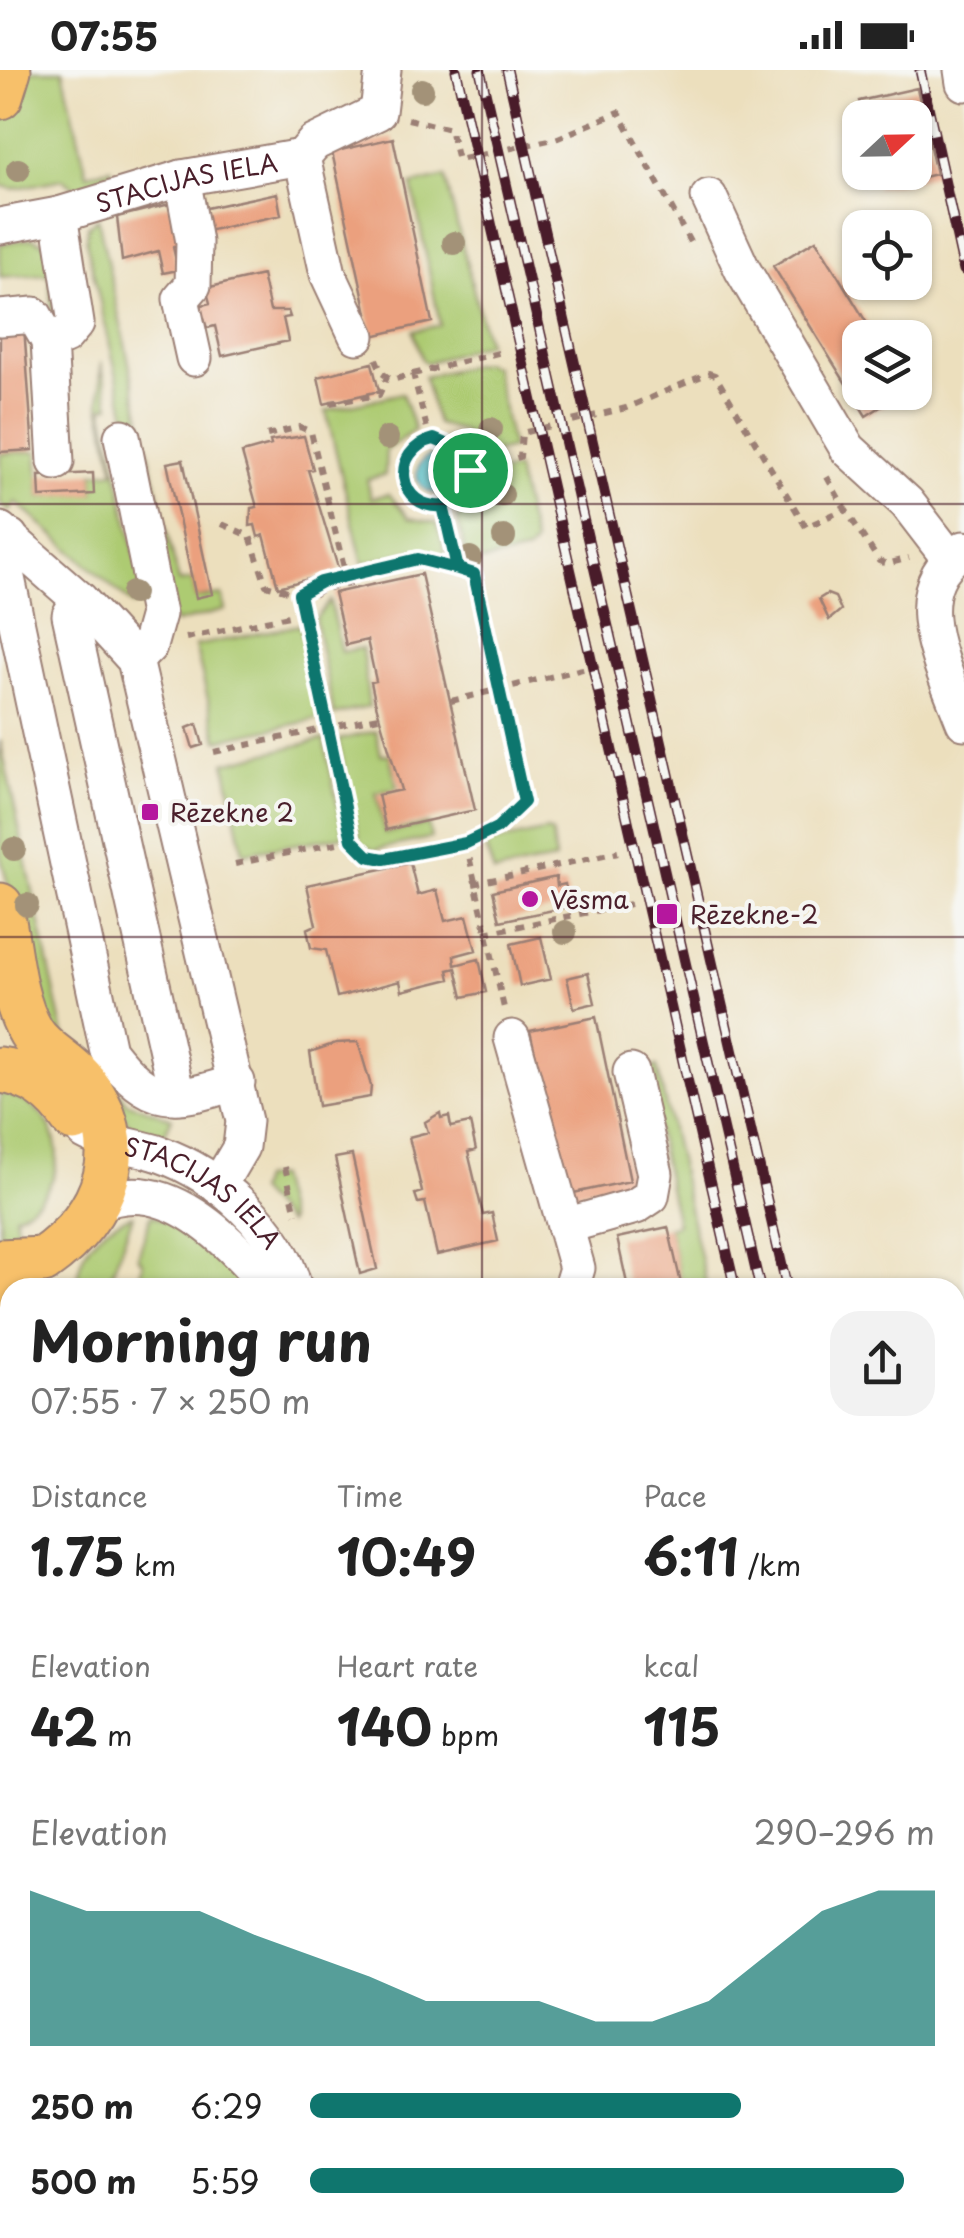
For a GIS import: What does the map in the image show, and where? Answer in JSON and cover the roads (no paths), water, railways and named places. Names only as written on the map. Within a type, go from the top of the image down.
[{"type":"main road","points":[[0,96],[8,70]]},
{"type":"main road","points":[[0,906],[32,1032],[80,1078],[100,1106],[95,1134]]},
{"type":"main road","points":[[2,1063],[50,1090],[95,1134],[112,1164],[98,1204],[75,1234],[32,1270]]},
{"type":"main road","name":"STACIJAS IELA","points":[[32,1270],[42,1229],[79,1178],[83,1152],[95,1134]]},
{"type":"street","name":"STACIJAS IELA","points":[[0,226],[59,215],[182,178],[302,157],[314,144],[378,112],[383,70]]},
{"type":"street","points":[[962,70],[964,83]]},
{"type":"street","points":[[302,157],[328,274],[360,347]]},
{"type":"street","points":[[182,178],[194,242],[194,285],[181,299],[194,358]]},
{"type":"street","points":[[708,197],[742,270],[848,449],[957,554],[932,585],[930,631],[964,722]]},
{"type":"street","points":[[48,341],[64,336],[76,323],[59,215]]},
{"type":"street","points":[[0,318],[34,315],[48,341],[56,462]]},
{"type":"street","points":[[122,437],[158,614],[149,646],[135,660]]},
{"type":"street","points":[[5,534],[7,578],[108,1050],[134,1084],[157,1094],[177,1096],[238,1082]]},
{"type":"street","points":[[5,534],[80,600],[135,660],[238,1082],[244,1121],[241,1147],[218,1186]]},
{"type":"street","points":[[80,600],[70,615],[177,1096]]},
{"type":"street","points":[[509,1026],[576,1268],[574,1278]]},
{"type":"street","points":[[565,1226],[636,1206],[651,1196],[654,1174],[630,1072]]},
{"type":"street","name":"STACIJAS IELA","points":[[95,1134],[164,1155],[218,1186],[261,1225],[289,1278]]},
{"type":"street","name":"STACIJAS IELA","points":[[98,1204],[117,1195],[138,1194],[182,1210],[226,1239],[261,1278]]},
{"type":"water","points":[[436,455],[450,460],[455,474],[450,488],[436,493],[422,488],[417,474],[422,460]]},
{"type":"railway","points":[[456,70],[733,1278]]},
{"type":"railway","points":[[480,70],[758,1278]]},
{"type":"railway","points":[[507,70],[785,1278]]},
{"type":"railway","points":[[920,70],[964,270]]},
{"type":"place","name":"Rēzekne 2","points":[[150,812]]},
{"type":"place","name":"Vēsma","points":[[530,899]]},
{"type":"place","name":"Rēzekne-2","points":[[667,914]]}]
